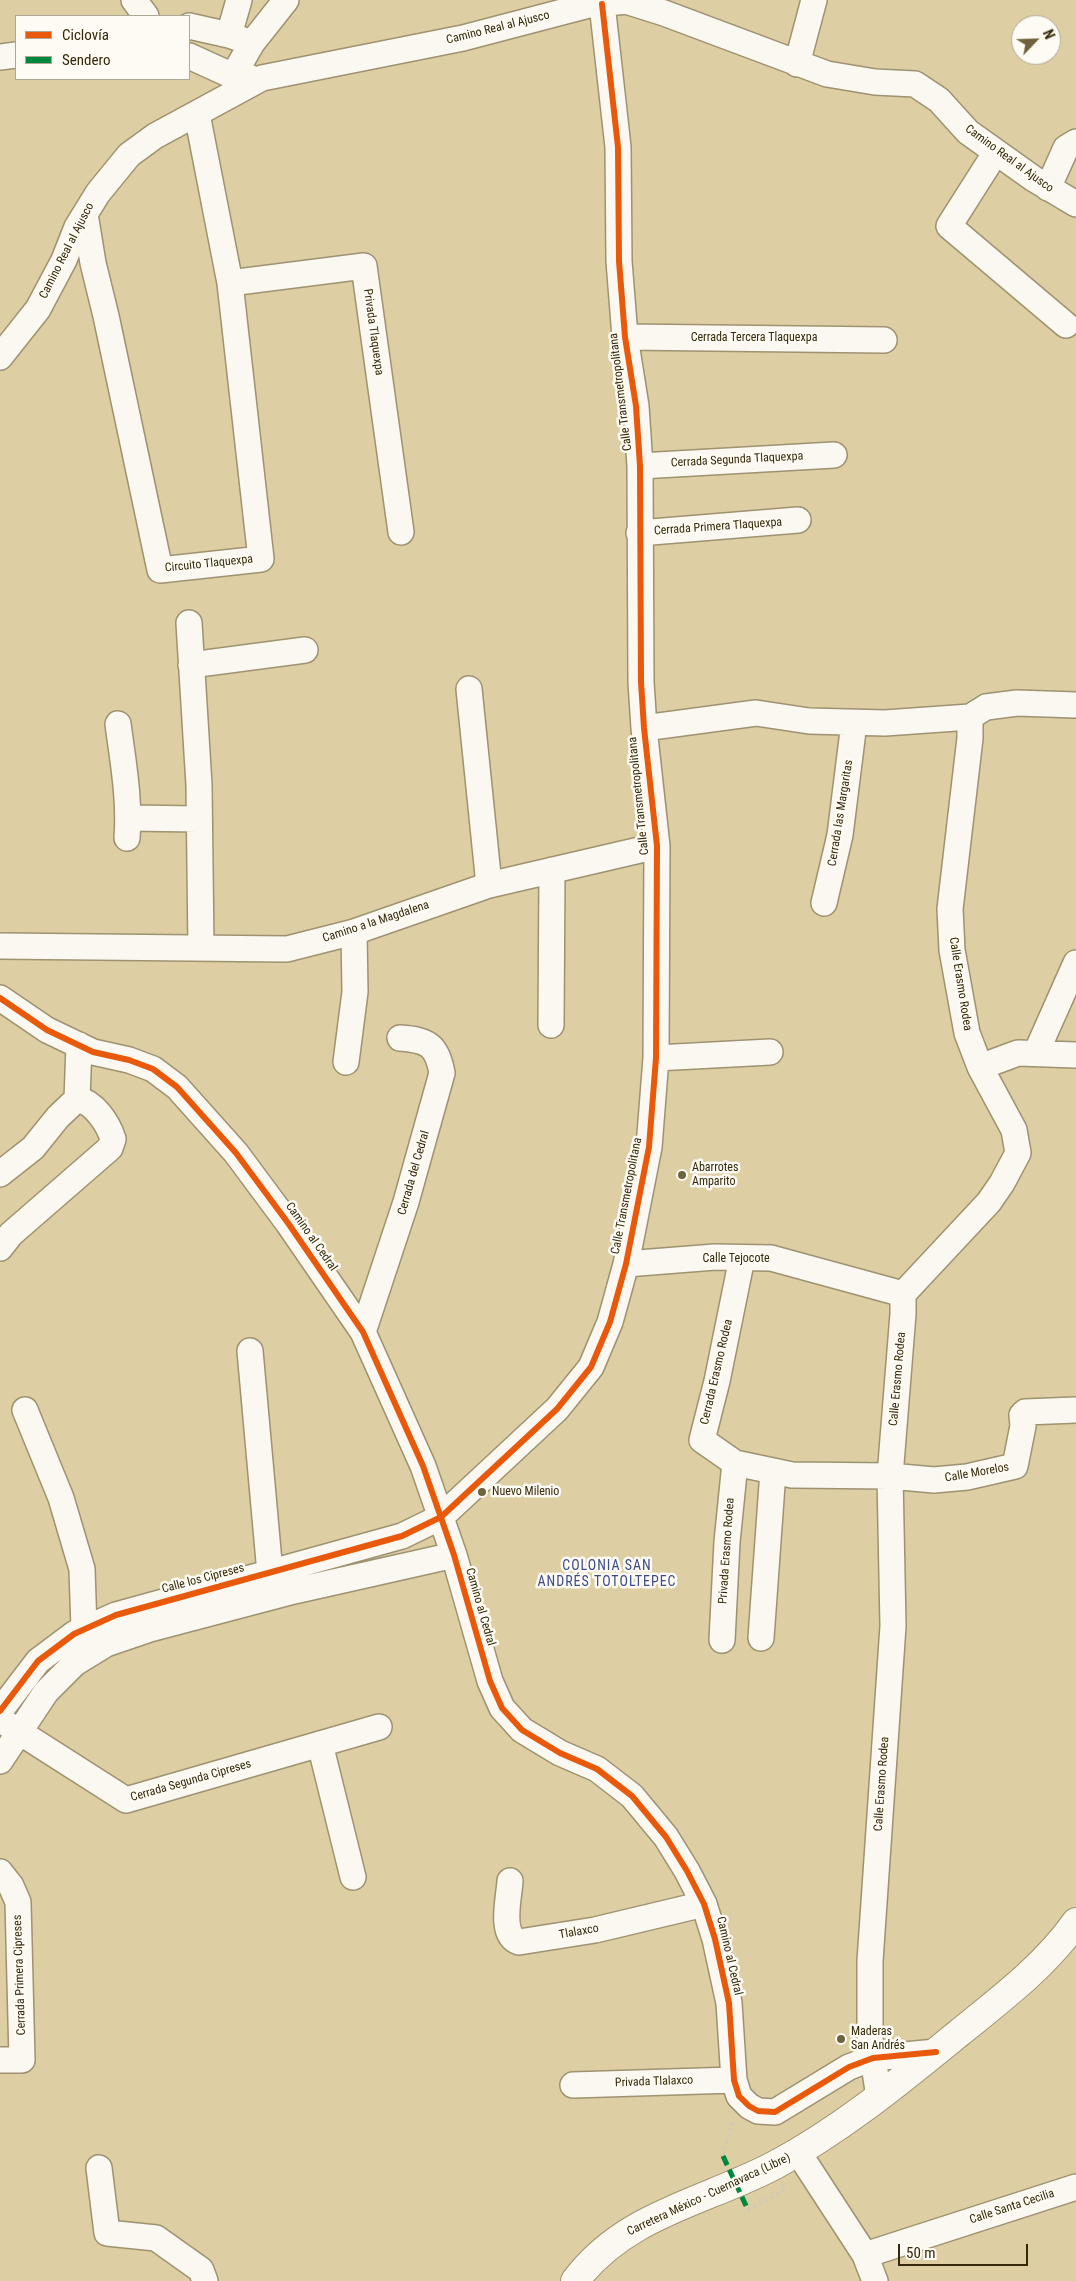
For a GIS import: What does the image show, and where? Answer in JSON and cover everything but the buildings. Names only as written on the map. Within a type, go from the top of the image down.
[{"type":"main road","name":"Carretera México - Cuernavaca (Libre)","points":[[575,2281],[592,2259],[615,2240],[636,2227],[772,2166],[840,2126],[880,2097],[1010,1991],[1055,1950],[1076,1922]]},
{"type":"street","points":[[134,0],[145,15]]},
{"type":"street","points":[[233,76],[240,39],[239,0]]},
{"type":"street","points":[[240,39],[286,0]]},
{"type":"street","name":"Camino Real al Ajusco","points":[[0,357],[38,309],[64,260],[77,227],[98,193],[129,155],[155,136],[262,78],[463,38],[560,6],[626,1],[664,13],[827,74],[875,82],[915,84],[939,100],[968,132],[1048,188],[1076,204]]},
{"type":"street","name":"Calle Transmetropolitana","points":[[442,1517],[557,1409],[591,1368],[610,1322],[626,1264],[649,1147],[656,1058],[657,846],[644,728],[639,533],[640,466],[636,406],[625,337],[619,261],[618,147],[602,4]]},
{"type":"street","points":[[798,64],[809,4]]},
{"type":"street","points":[[190,26],[240,39]]},
{"type":"street","points":[[0,57],[15,55]]},
{"type":"street","points":[[190,56],[233,76],[262,78]]},
{"type":"street","name":"Circuito Tlaquexpa","points":[[85,214],[93,263],[160,570],[262,559],[230,283],[196,114]]},
{"type":"street","points":[[1048,188],[1066,148],[1076,142]]},
{"type":"street","points":[[996,152],[949,226],[1066,325]]},
{"type":"street","name":"Privada Tlaquexpa","points":[[230,283],[364,266],[401,532]]},
{"type":"street","name":"Cerrada Tercera Tlaquexpa","points":[[625,337],[884,340]]},
{"type":"street","name":"Cerrada Segunda Tlaquexpa","points":[[640,466],[834,455]]},
{"type":"street","name":"Cerrada Primera Tlaquexpa","points":[[639,533],[798,520]]},
{"type":"street","points":[[189,623],[199,784],[201,948]]},
{"type":"street","points":[[192,665],[305,650]]},
{"type":"street","points":[[469,689],[489,885]]},
{"type":"street","points":[[644,728],[756,713],[809,721],[854,723],[923,721],[970,716],[986,707],[1017,704],[1076,705]]},
{"type":"street","name":"Calle Erasmo Rodea","points":[[880,2097],[870,2039],[870,1962],[893,1626],[890,1476],[903,1294],[989,1202],[1002,1183],[1018,1153],[1014,1130],[980,1066],[967,1032],[952,950],[950,909],[970,738],[970,716]]},
{"type":"street","name":"Cerrada las Margaritas","points":[[824,902],[840,835],[854,723]]},
{"type":"street","points":[[118,724],[127,787],[128,828],[198,819]]},
{"type":"street","name":"Camino a la Magdalena","points":[[0,946],[287,949],[354,932],[489,885],[657,846]]},
{"type":"street","points":[[551,1024],[552,870]]},
{"type":"street","points":[[346,1062],[355,992],[354,932]]},
{"type":"street","points":[[1036,1053],[1076,963]]},
{"type":"street","name":"Camino al Cedral","points":[[0,998],[48,1030],[94,1052],[129,1060],[153,1069],[177,1087],[236,1153],[288,1223],[363,1332],[423,1466],[442,1517],[487,1672],[502,1708],[522,1730],[560,1753],[597,1769],[632,1796],[666,1837],[704,1904],[715,1938],[728,2003],[734,2080],[740,2096],[749,2106],[766,2113],[775,2112],[849,2067],[874,2058],[936,2052]]},
{"type":"street","name":"Cerrada del Cedral","points":[[363,1332],[406,1202],[442,1074],[439,1057],[431,1046],[421,1039],[400,1038]]},
{"type":"street","points":[[0,1174],[33,1148],[58,1117],[77,1099],[79,1045]]},
{"type":"street","points":[[656,1058],[770,1052]]},
{"type":"street","points":[[980,1066],[1018,1053],[1076,1055]]},
{"type":"street","points":[[0,1248],[17,1229],[110,1148],[114,1139],[110,1129],[86,1101],[77,1099]]},
{"type":"street","name":"Cerrada Erasmo Rodea","points":[[742,1258],[717,1380],[702,1440],[735,1463],[792,1475],[890,1476]]},
{"type":"street","name":"Calle Tejocote","points":[[626,1264],[686,1259],[772,1258],[903,1294]]},
{"type":"street","points":[[250,1351],[270,1573]]},
{"type":"street","points":[[25,1410],[61,1498],[82,1569],[84,1630]]},
{"type":"street","name":"Calle Morelos","points":[[890,1476],[934,1480],[967,1477],[1010,1468],[1017,1462],[1023,1426],[1022,1415],[1025,1412],[1076,1410]]},
{"type":"street","name":"Privada Erasmo Rodea","points":[[722,1640],[727,1551],[735,1463]]},
{"type":"street","points":[[761,1638],[773,1471]]},
{"type":"street","name":"Calle los Cipreses","points":[[0,1711],[38,1661],[74,1634],[116,1615],[402,1536],[442,1517]]},
{"type":"street","points":[[0,1762],[46,1692],[76,1662],[106,1644],[150,1629],[294,1591],[454,1555]]},
{"type":"street","name":"Cerrada Segunda Cipreses","points":[[0,1719],[126,1800],[379,1727]]},
{"type":"street","points":[[320,1744],[353,1877]]},
{"type":"street","name":"Cerrada Primera Cipreses","points":[[0,1872],[11,1886],[18,1902],[22,2060],[0,2060]]},
{"type":"street","name":"Tlalaxco","points":[[510,1881],[508,1934],[512,1940],[520,1942],[595,1930],[704,1904]]},
{"type":"street","name":"Privada Tlalaxco","points":[[573,2085],[734,2080]]},
{"type":"street","points":[[798,2152],[865,2255],[875,2281]]},
{"type":"street","points":[[99,2168],[107,2233],[156,2238],[201,2270],[205,2281]]},
{"type":"street","name":"Calle Santa Cecilia","points":[[865,2255],[1076,2187]]},
{"type":"path","points":[[723,2156],[731,2124]]},
{"type":"path","points":[[748,2210],[785,2190]]},
{"type":"marked path","points":[[723,2156],[748,2210]]},
{"type":"cycle path","points":[[0,1711],[38,1661],[74,1634],[116,1615],[402,1536],[441,1517],[557,1409],[591,1367],[610,1322],[626,1264],[649,1147],[656,1058],[657,846],[641,682],[640,466],[636,406],[625,337],[619,261],[618,147],[602,4]]},
{"type":"cycle path","points":[[0,998],[47,1030],[93,1052],[129,1060],[153,1069],[177,1087],[236,1153],[288,1223],[363,1332],[423,1466],[454,1555],[490,1681],[502,1708],[522,1730],[560,1753],[597,1769],[632,1796],[666,1837],[704,1904],[715,1939],[729,2003],[734,2080],[739,2096],[749,2106],[758,2111],[775,2112],[849,2067],[873,2058],[936,2052]]},
{"type":"place","name":"Abarrotes Amparito","points":[[682,1175]]},
{"type":"place","name":"Nuevo Milenio","points":[[482,1492]]},
{"type":"place","name":"Maderas San Andrés","points":[[841,2039]]},
{"type":"district","name":"COLONIA SAN ANDRÉS TOTOLTEPEC","points":[[607,1574]]}]
